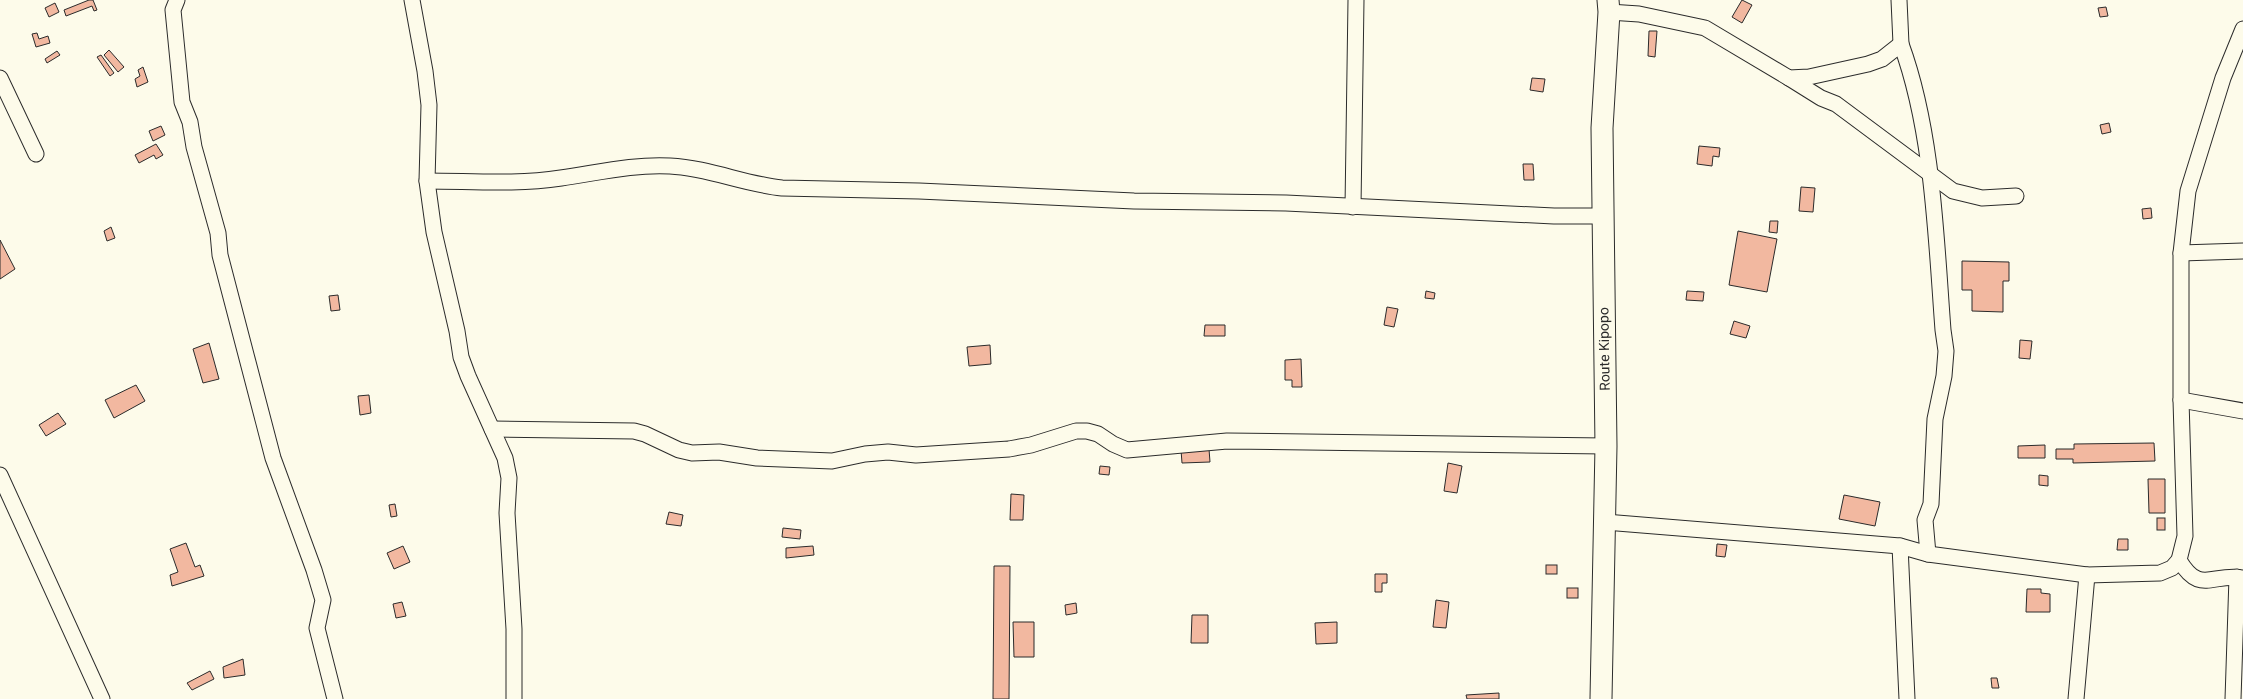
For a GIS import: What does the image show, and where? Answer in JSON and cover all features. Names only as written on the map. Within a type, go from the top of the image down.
[{"type":"main road","name":"Route Kipopo","points":[[1601,699],[1606,446],[1602,128],[1608,6]]},
{"type":"street","points":[[412,0],[429,105],[427,182],[434,232],[457,331],[461,357],[505,458],[509,478],[507,513],[514,629],[514,699]]},
{"type":"street","points":[[1353,207],[1356,0]]},
{"type":"street","points":[[1899,0],[1901,44],[1915,88],[1929,172],[1946,351],[1944,376],[1935,419],[1931,504],[1925,520],[1928,554]]},
{"type":"street","points":[[176,1],[173,10],[182,102],[190,122],[194,147],[218,233],[220,255],[273,458],[323,600],[317,628],[335,699]]},
{"type":"street","points":[[1608,6],[1705,28],[1821,98],[1836,104],[1954,192],[1982,198],[2016,196]]},
{"type":"street","points":[[1605,522],[1900,546],[1928,554],[2087,575],[2160,573],[2172,568],[2179,560],[2185,536],[2180,400],[2181,253],[2188,191],[2225,72],[2243,29]]},
{"type":"street","points":[[1789,78],[1809,77],[1868,64],[1882,59],[1901,44]]},
{"type":"street","points":[[0,78],[36,154]]},
{"type":"street","points":[[427,182],[506,182],[560,178],[638,167],[670,166],[696,168],[765,186],[782,188],[919,191],[1134,201],[1286,203],[1603,216]]},
{"type":"street","points":[[2181,253],[2243,251]]},
{"type":"street","points":[[2180,400],[2243,411]]},
{"type":"street","points":[[492,429],[634,432],[645,434],[679,450],[692,453],[719,452],[757,458],[832,461],[865,454],[888,452],[916,455],[1009,449],[1031,445],[1076,430],[1098,434],[1112,444],[1128,450],[1227,441],[1606,446]]},
{"type":"street","points":[[2,484],[102,699]]},
{"type":"street","points":[[1900,546],[1907,699]]},
{"type":"street","points":[[2179,560],[2187,574],[2193,578],[2201,580],[2240,578],[2233,699]]},
{"type":"street","points":[[2076,699],[2087,575]]},
{"type":"building","points":[[93,0],[97,10],[94,11],[92,6],[66,16],[64,10]]},
{"type":"building","points":[[1742,0],[1752,5],[1742,23],[1732,17]]},
{"type":"building","points":[[55,3],[59,12],[49,17],[45,8]]},
{"type":"building","points":[[2106,7],[2108,16],[2100,17],[2098,8]]},
{"type":"building","points":[[1649,31],[1657,31],[1655,57],[1648,56]]},
{"type":"building","points":[[37,33],[39,39],[48,36],[50,43],[36,47],[32,34]]},
{"type":"building","points":[[109,50],[124,67],[118,72],[104,55]]},
{"type":"building","points":[[57,51],[60,55],[47,63],[45,59]]},
{"type":"building","points":[[101,55],[114,73],[110,76],[97,57]]},
{"type":"building","points":[[143,67],[148,82],[137,87],[135,79],[140,76],[138,70]]},
{"type":"building","points":[[1532,78],[1545,79],[1543,92],[1530,90]]},
{"type":"building","points":[[2109,123],[2111,132],[2102,134],[2100,125]]},
{"type":"building","points":[[161,126],[165,135],[153,141],[149,131]]},
{"type":"building","points":[[156,144],[163,155],[156,159],[154,155],[139,163],[135,155]]},
{"type":"building","points":[[1699,146],[1720,148],[1719,157],[1713,156],[1712,166],[1697,164]]},
{"type":"building","points":[[1523,164],[1533,164],[1534,180],[1524,180]]},
{"type":"building","points":[[1801,187],[1815,188],[1813,212],[1799,211]]},
{"type":"building","points":[[2151,208],[2152,218],[2143,219],[2142,209]]},
{"type":"building","points":[[1770,221],[1778,221],[1777,233],[1769,232]]},
{"type":"building","points":[[111,227],[115,238],[107,241],[104,231]]},
{"type":"building","points":[[1738,231],[1777,239],[1767,292],[1729,285]]},
{"type":"building","points":[[0,240],[15,269],[0,279]]},
{"type":"building","points":[[1962,261],[2009,262],[2009,281],[2003,281],[2003,312],[1972,311],[1972,290],[1962,290]]},
{"type":"building","points":[[1426,291],[1435,293],[1434,299],[1425,298]]},
{"type":"building","points":[[1687,291],[1704,292],[1703,301],[1686,300]]},
{"type":"building","points":[[338,295],[340,310],[331,311],[329,296]]},
{"type":"building","points":[[1387,307],[1398,309],[1394,327],[1384,325]]},
{"type":"building","points":[[1734,321],[1750,326],[1746,338],[1730,334]]},
{"type":"building","points":[[1205,325],[1225,325],[1225,336],[1204,336]]},
{"type":"building","points":[[2020,340],[2032,341],[2030,359],[2019,358]]},
{"type":"building","points":[[209,343],[219,379],[203,383],[193,349]]},
{"type":"building","points":[[990,345],[991,364],[969,366],[967,347]]},
{"type":"building","points":[[1301,359],[1302,387],[1292,387],[1292,380],[1285,380],[1285,360]]},
{"type":"building","points":[[136,385],[145,401],[114,418],[105,400]]},
{"type":"building","points":[[369,395],[371,413],[360,415],[358,396]]},
{"type":"building","points":[[58,413],[66,424],[46,436],[39,425]]},
{"type":"building","points":[[2154,443],[2155,461],[2073,463],[2073,459],[2056,459],[2056,449],[2074,449],[2074,444]]},
{"type":"building","points":[[2045,445],[2045,458],[2018,458],[2018,446]]},
{"type":"building","points":[[1209,449],[1210,462],[1182,463],[1181,450]]},
{"type":"building","points":[[1448,463],[1462,466],[1457,493],[1444,491]]},
{"type":"building","points":[[1100,466],[1110,467],[1109,475],[1099,474]]},
{"type":"building","points":[[2039,475],[2048,476],[2048,486],[2039,485]]},
{"type":"building","points":[[2148,479],[2165,479],[2165,513],[2149,513]]},
{"type":"building","points":[[1011,494],[1024,495],[1023,520],[1010,520]]},
{"type":"building","points":[[1844,495],[1880,502],[1875,526],[1839,519]]},
{"type":"building","points":[[395,504],[397,516],[391,517],[389,505]]},
{"type":"building","points":[[669,512],[683,515],[681,526],[666,524]]},
{"type":"building","points":[[2157,518],[2165,518],[2165,530],[2157,530]]},
{"type":"building","points":[[783,528],[801,530],[800,539],[782,537]]},
{"type":"building","points":[[2118,539],[2128,539],[2128,550],[2117,550]]},
{"type":"building","points":[[186,543],[195,567],[200,565],[204,576],[172,586],[170,575],[178,572],[170,549]]},
{"type":"building","points":[[1717,544],[1727,545],[1725,557],[1716,556]]},
{"type":"building","points":[[403,546],[410,562],[394,569],[387,553]]},
{"type":"building","points":[[813,546],[814,555],[786,558],[786,548]]},
{"type":"building","points":[[1546,565],[1557,565],[1557,574],[1546,574]]},
{"type":"building","points":[[994,566],[1010,566],[1009,699],[993,699]]},
{"type":"building","points":[[1375,574],[1387,574],[1387,583],[1382,583],[1382,592],[1375,592]]},
{"type":"building","points":[[1567,588],[1578,588],[1578,598],[1567,598]]},
{"type":"building","points":[[2027,589],[2041,589],[2041,593],[2050,594],[2050,612],[2026,612]]},
{"type":"building","points":[[1436,600],[1449,602],[1446,628],[1433,627]]},
{"type":"building","points":[[402,602],[406,616],[396,618],[393,604]]},
{"type":"building","points":[[1076,603],[1077,613],[1066,615],[1065,605]]},
{"type":"building","points":[[1192,615],[1208,615],[1208,643],[1191,643]]},
{"type":"building","points":[[1013,622],[1034,622],[1034,657],[1014,657]]},
{"type":"building","points":[[1337,622],[1337,643],[1316,644],[1315,623]]},
{"type":"building","points":[[243,659],[245,675],[224,678],[223,667]]},
{"type":"building","points":[[210,671],[214,679],[192,690],[187,683]]},
{"type":"building","points":[[1991,678],[1997,678],[1999,688],[1992,688]]},
{"type":"building","points":[[1499,693],[1499,699],[1467,699],[1466,695]]}]
